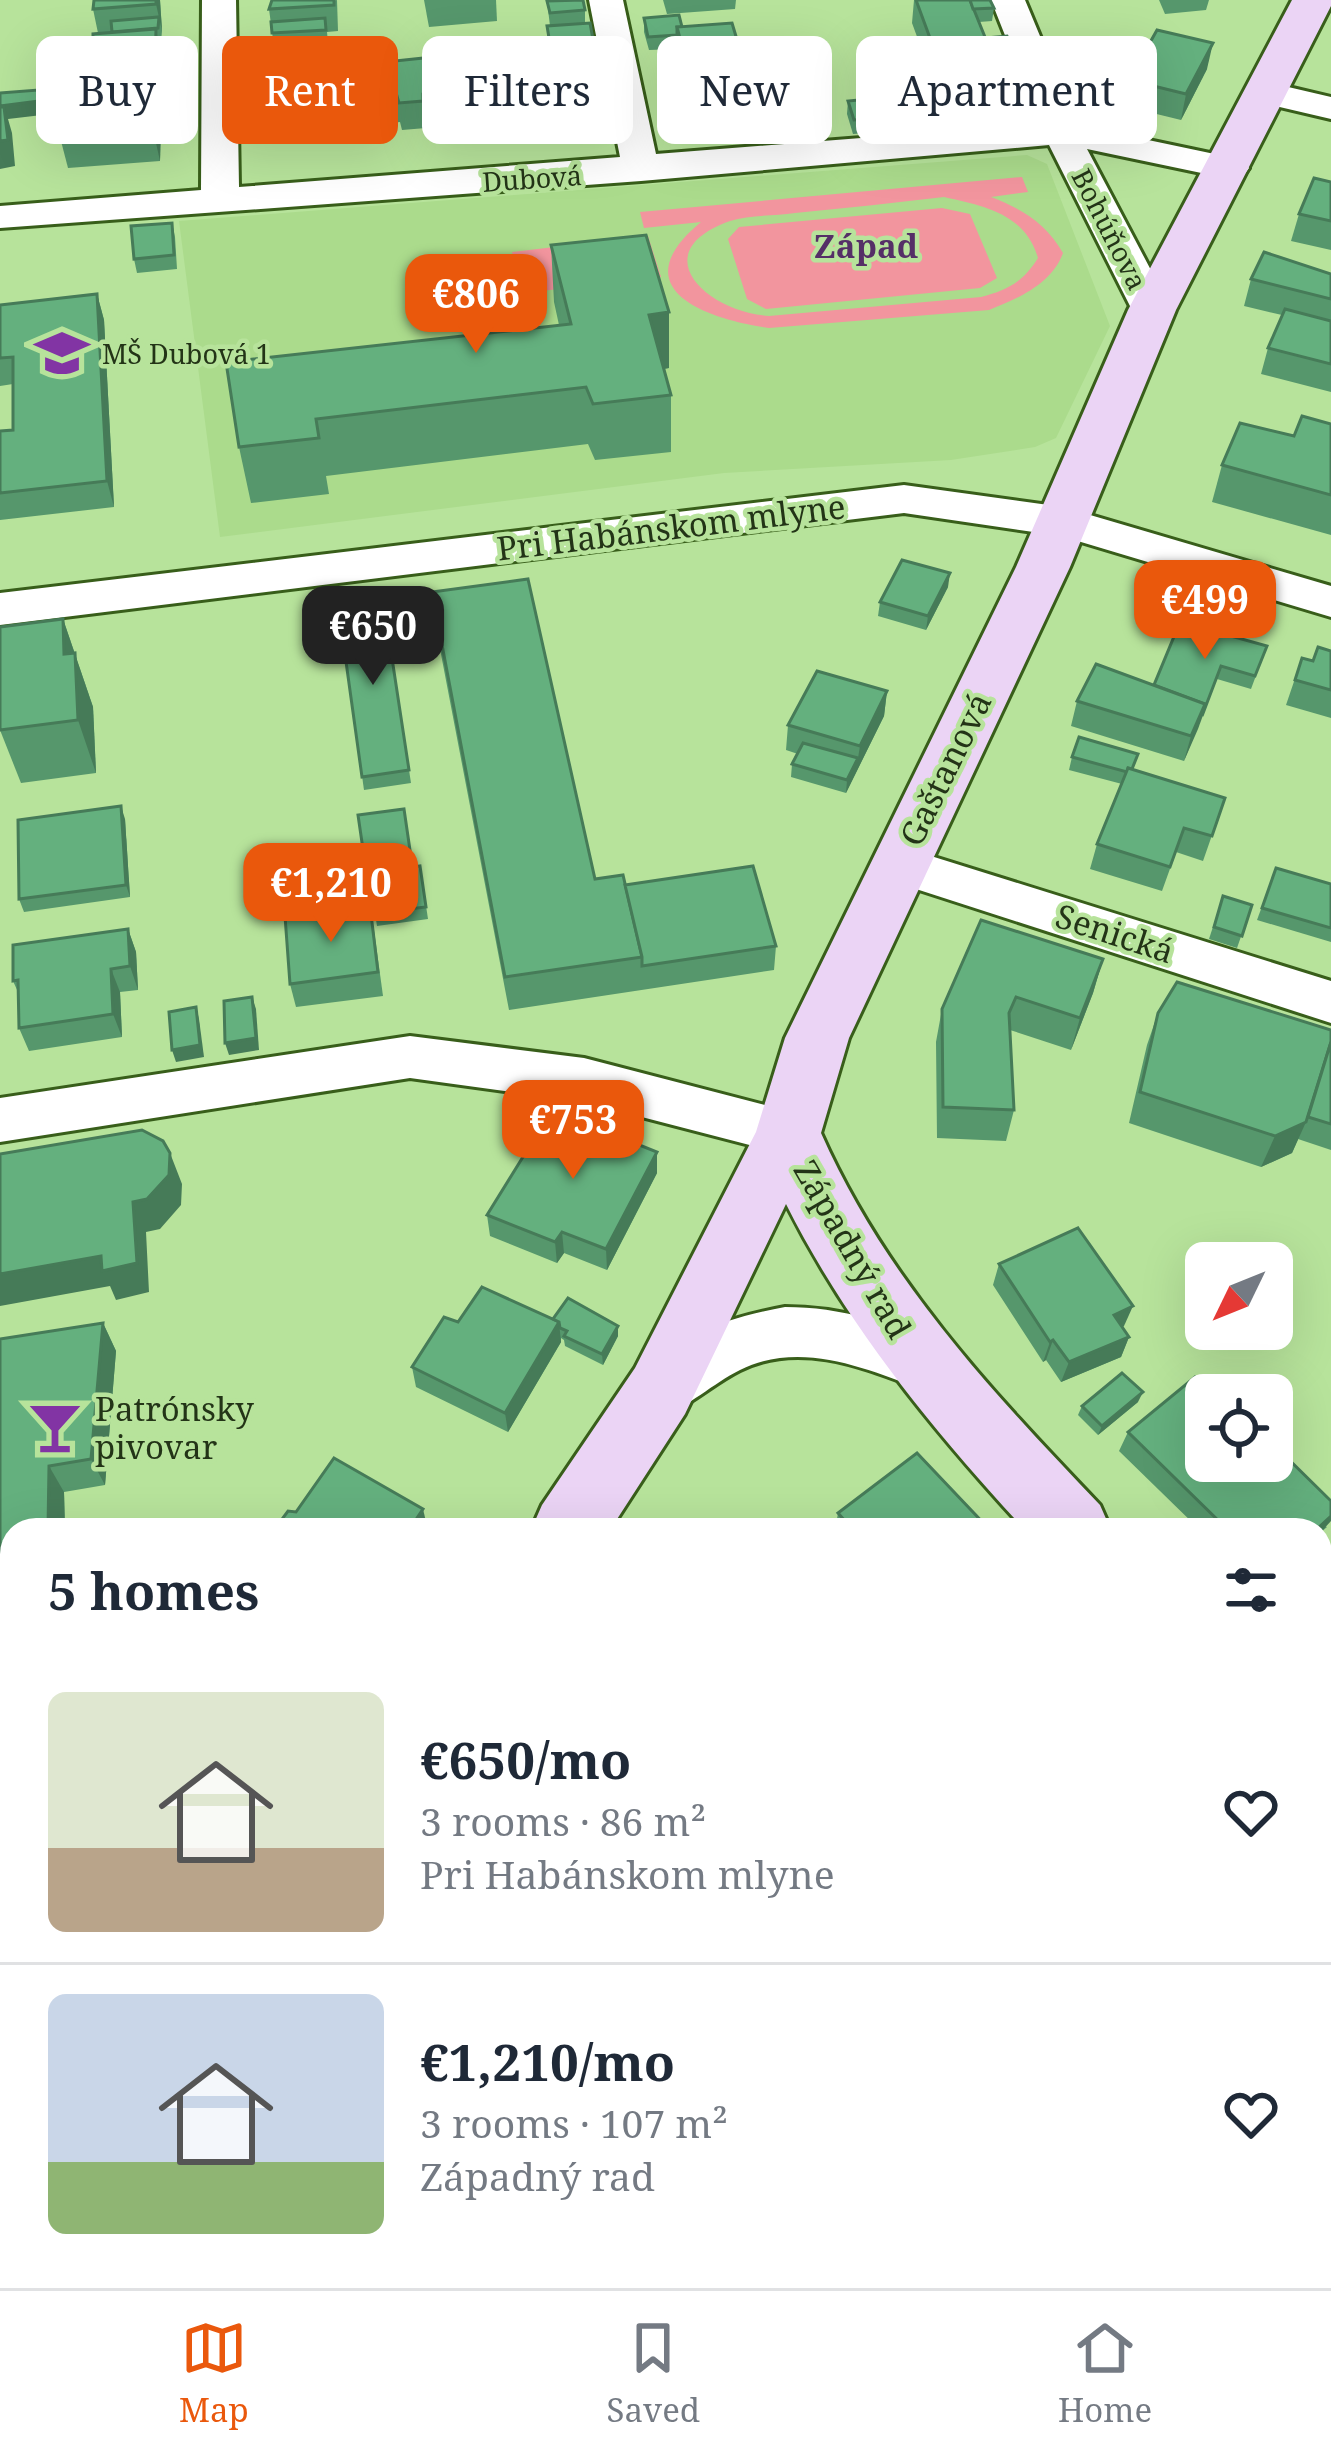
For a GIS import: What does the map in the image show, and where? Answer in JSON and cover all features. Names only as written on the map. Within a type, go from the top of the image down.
[{"type":"street","points":[[219,0],[220,202]]},
{"type":"street","points":[[605,0],[641,170]]},
{"type":"street","name":"Bohúňova","points":[[1008,0],[1023,36]]},
{"type":"street","name":"Gaštanová","points":[[576,1518],[661,1391],[788,1133],[817,1038],[1063,523],[1152,310],[1312,0]]},
{"type":"street","points":[[1267,93],[1331,108]]},
{"type":"street","name":"Dubová","points":[[0,217],[1022,144]]},
{"type":"street","name":"Bohúňova","points":[[1068,144],[1152,310]]},
{"type":"street","name":"Dubová","points":[[1084,144],[1229,168]]},
{"type":"street","name":"Pri Habánskom mlyne","points":[[0,609],[904,499],[1063,523],[1331,602]]},
{"type":"street","name":"Senická","points":[[898,865],[1331,1002]]},
{"type":"street","name":"Západný rad","points":[[0,1120],[410,1057],[584,1080],[788,1133],[831,1226],[921,1363],[1063,1518]]},
{"type":"street","points":[[661,1391],[716,1350],[783,1331],[855,1336],[921,1363]]},
{"type":"shaded area","points":[[1027,155],[1047,164],[1110,326],[1056,438],[1035,447],[951,460],[724,473],[220,537],[179,221]]},
{"type":"shaded area","points":[[1022,177],[1028,192],[991,197],[1032,218],[1063,253],[1042,282],[989,310],[769,328],[720,317],[681,296],[670,282],[669,265],[678,245],[701,222],[644,228],[640,212]],"holes":[[[944,197],[1002,214],[1024,231],[1038,258],[1027,273],[1014,284],[981,297],[769,316],[724,304],[693,279],[687,264],[691,248],[704,234],[737,219]]]},
{"type":"shaded area","points":[[942,208],[970,214],[997,278],[980,288],[766,309],[747,299],[728,239],[739,227]]},
{"type":"shaded area","points":[[648,236],[661,277],[525,293],[512,252]]},
{"type":"building","points":[[94,0],[156,0],[156,4],[93,9]]},
{"type":"building","points":[[272,0],[334,0],[334,5],[269,9]]},
{"type":"building","points":[[583,0],[585,10],[550,13],[547,1]]},
{"type":"building","points":[[916,0],[970,0],[985,36],[929,36]]},
{"type":"building","points":[[970,0],[990,0],[994,8],[973,9]]},
{"type":"building","points":[[679,15],[682,27],[677,27],[677,35],[648,37],[644,18]]},
{"type":"building","points":[[159,17],[158,28],[112,32],[111,21]]},
{"type":"building","points":[[325,18],[326,30],[272,33],[271,22]]},
{"type":"building","points":[[590,23],[592,36],[549,36],[547,26]]},
{"type":"building","points":[[732,23],[736,36],[679,36],[677,27]]},
{"type":"building","points":[[156,29],[156,36],[93,34]]},
{"type":"building","points":[[1157,30],[1213,43],[1186,94],[1157,87]]},
{"type":"building","points":[[422,58],[422,101],[399,103],[398,61]]},
{"type":"building","points":[[36,90],[36,101],[0,106],[0,93]]},
{"type":"building","points":[[856,100],[856,120],[854,120],[848,101]]},
{"type":"building","points":[[0,107],[4,107],[8,140],[0,141]]},
{"type":"building","points":[[1314,178],[1331,182],[1331,221],[1299,214]]},
{"type":"building","points":[[172,223],[174,255],[134,259],[131,226]]},
{"type":"building","points":[[646,235],[669,312],[649,315],[671,395],[593,404],[586,387],[316,419],[319,438],[239,447],[226,362],[571,324],[551,245]]},
{"type":"building","points":[[1264,252],[1331,274],[1331,299],[1251,279]]},
{"type":"building","points":[[97,294],[107,481],[0,493],[0,431],[13,430],[13,357],[0,358],[0,305]]},
{"type":"building","points":[[1285,309],[1331,321],[1331,364],[1268,348]]},
{"type":"building","points":[[1302,416],[1331,424],[1331,495],[1222,465],[1240,423],[1294,436]]},
{"type":"building","points":[[902,560],[950,573],[928,616],[880,602]]},
{"type":"building","points":[[528,579],[595,879],[623,875],[642,957],[505,977],[432,592]]},
{"type":"building","points":[[383,599],[409,770],[362,777],[338,604]]},
{"type":"building","points":[[63,619],[64,654],[75,653],[78,720],[0,730],[0,627]]},
{"type":"building","points":[[1178,627],[1198,634],[1202,628],[1267,646],[1255,676],[1221,666],[1202,716],[1205,704],[1154,685]]},
{"type":"building","points":[[1318,647],[1331,651],[1331,690],[1295,680],[1302,658],[1313,661]]},
{"type":"building","points":[[1096,664],[1205,704],[1191,736],[1077,701]]},
{"type":"building","points":[[817,671],[887,691],[860,746],[788,725]]},
{"type":"building","points":[[1079,737],[1138,754],[1132,769],[1127,772],[1072,757]]},
{"type":"building","points":[[803,743],[858,758],[847,780],[792,764]]},
{"type":"building","points":[[1128,768],[1225,798],[1212,836],[1184,828],[1170,867],[1097,844]]},
{"type":"building","points":[[121,806],[126,885],[19,899],[18,820]]},
{"type":"building","points":[[404,809],[412,864],[366,870],[358,815]]},
{"type":"building","points":[[420,866],[426,907],[375,913],[369,873]]},
{"type":"building","points":[[753,866],[776,946],[642,966],[625,885]]},
{"type":"building","points":[[1276,868],[1331,884],[1331,928],[1262,908]]},
{"type":"building","points":[[1223,896],[1252,905],[1242,936],[1214,927]]},
{"type":"building","points":[[370,906],[378,972],[290,984],[285,916]]},
{"type":"building","points":[[981,920],[1103,959],[1080,1018],[1016,997],[1009,1013],[1014,1110],[943,1107],[942,1009]]},
{"type":"building","points":[[128,929],[130,966],[111,969],[113,1014],[19,1028],[13,945]]},
{"type":"building","points":[[1177,982],[1331,1030],[1306,1122],[1275,1136],[1140,1092],[1158,1013]]},
{"type":"building","points":[[252,997],[256,1038],[225,1043],[224,1001]]},
{"type":"building","points":[[196,1007],[200,1045],[172,1050],[169,1012]]},
{"type":"building","points":[[1331,1042],[1331,1124],[1308,1117]]},
{"type":"building","points":[[552,1110],[657,1152],[606,1249],[562,1232],[555,1242],[487,1215]]},
{"type":"building","points":[[142,1130],[163,1141],[170,1153],[169,1175],[147,1199],[133,1202],[137,1263],[102,1271],[101,1256],[0,1274],[0,1154]]},
{"type":"building","points":[[1078,1228],[1133,1306],[1114,1315],[1129,1337],[1069,1362],[1050,1342],[999,1264]]},
{"type":"building","points":[[482,1287],[559,1322],[505,1413],[412,1367],[444,1317],[458,1322]]},
{"type":"building","points":[[568,1298],[618,1326],[602,1354],[564,1336],[567,1331],[553,1319]]},
{"type":"building","name":"Patrónsky pivovar","points":[[103,1323],[91,1459],[49,1466],[48,1518],[0,1518],[0,1339]]},
{"type":"building","points":[[1122,1373],[1143,1392],[1102,1426],[1082,1406]]},
{"type":"building","points":[[1185,1385],[1185,1482],[1293,1482],[1293,1464],[1331,1501],[1329,1518],[1216,1518],[1128,1432]]},
{"type":"building","points":[[917,1453],[979,1518],[842,1518],[838,1513]]},
{"type":"building","points":[[334,1458],[423,1509],[417,1518],[283,1518],[288,1511],[296,1512]]},
{"type":"place","name":"MŠ Dubová 1","points":[[62,353]]},
{"type":"place","name":"Patrónsky pivovar","points":[[55,1427]]},
{"type":"district","name":"Západ","points":[[866,245]]}]
